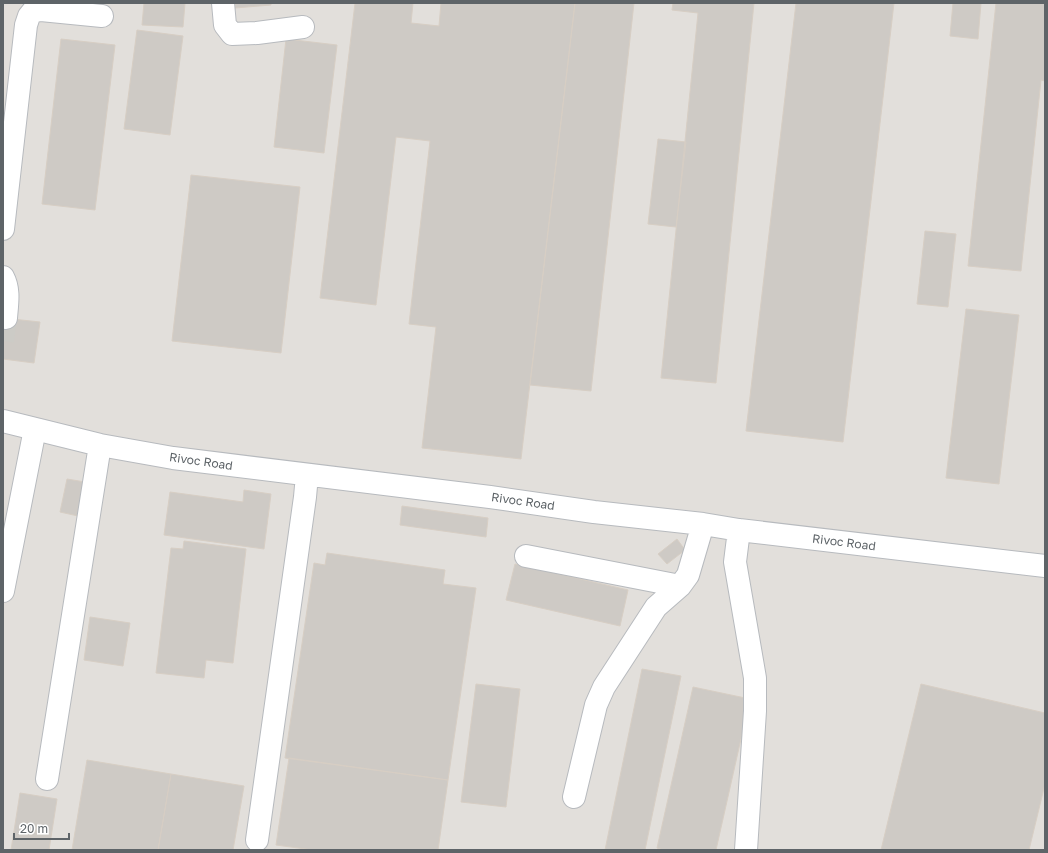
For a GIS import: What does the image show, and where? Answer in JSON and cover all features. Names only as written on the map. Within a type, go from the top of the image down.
[{"type":"street","points":[[223,3],[225,25],[232,34],[257,33],[302,27]]},
{"type":"street","points":[[3,229],[26,25],[29,16],[33,11],[41,10],[102,16]]},
{"type":"street","points":[[3,277],[7,284],[8,296],[6,318]]},
{"type":"street","name":"Rivoc Road","points":[[3,421],[100,445],[173,458],[490,497],[594,512],[703,524],[739,530],[1045,566]]},
{"type":"street","points":[[3,591],[35,429]]},
{"type":"street","points":[[47,779],[100,445]]},
{"type":"street","points":[[257,840],[307,475]]},
{"type":"street","points":[[574,797],[596,705],[604,687],[656,607],[680,586],[688,575],[703,524]]},
{"type":"street","points":[[739,530],[735,562],[755,678],[746,850]]},
{"type":"street","points":[[526,556],[680,586]]},
{"type":"shaded area","points":[[3,3],[1045,3],[1045,850],[3,850]]},
{"type":"building","points":[[144,3],[185,3],[183,27],[142,25]]},
{"type":"building","points":[[235,3],[271,3],[271,5],[235,8]]},
{"type":"building","points":[[355,3],[413,3],[411,23],[439,26],[441,3],[575,3],[521,459],[422,448],[436,327],[409,324],[430,141],[396,137],[376,305],[320,298]]},
{"type":"building","points":[[575,3],[634,3],[591,391],[530,385]]},
{"type":"building","points":[[673,3],[754,3],[716,383],[661,378],[698,13],[672,10]]},
{"type":"building","points":[[796,3],[894,3],[843,442],[746,431]]},
{"type":"building","points":[[953,3],[981,3],[978,39],[950,36]]},
{"type":"building","points":[[996,3],[1045,3],[1045,81],[1041,80],[1021,271],[968,266]]},
{"type":"building","points":[[137,30],[183,36],[170,135],[124,129]]},
{"type":"building","points":[[61,39],[115,45],[95,210],[42,204]]},
{"type":"building","points":[[286,39],[337,45],[324,153],[274,147]]},
{"type":"building","points":[[658,139],[686,142],[676,227],[648,224]]},
{"type":"building","points":[[191,175],[300,187],[281,353],[172,341]]},
{"type":"building","points":[[925,231],[956,234],[948,307],[917,304]]},
{"type":"building","points":[[966,309],[1019,315],[999,484],[946,478]]},
{"type":"building","points":[[3,318],[40,322],[34,363],[3,359]]},
{"type":"building","points":[[67,479],[85,482],[78,516],[60,512]]},
{"type":"building","points":[[244,490],[271,494],[264,549],[164,535],[170,492],[243,502]]},
{"type":"building","points":[[402,506],[488,518],[486,537],[400,525]]},
{"type":"building","points":[[677,539],[685,550],[667,564],[658,554]]},
{"type":"building","points":[[184,541],[246,549],[233,663],[206,660],[204,678],[156,673],[171,548],[183,549]]},
{"type":"building","points":[[327,553],[445,570],[443,584],[476,588],[448,780],[285,758],[314,563],[325,565]]},
{"type":"building","points":[[515,564],[628,590],[620,626],[506,600]]},
{"type":"building","points":[[90,617],[130,623],[123,666],[84,660]]},
{"type":"building","points":[[642,669],[681,676],[645,850],[605,850]]},
{"type":"building","points":[[476,684],[520,689],[506,807],[461,802]]},
{"type":"building","points":[[921,684],[1045,713],[1045,784],[1029,850],[881,850]]},
{"type":"building","points":[[693,687],[750,699],[716,850],[664,850],[657,848]]},
{"type":"building","points":[[289,758],[448,780],[438,850],[313,850],[276,845]]},
{"type":"building","points":[[87,760],[171,774],[158,850],[72,850]]},
{"type":"building","points":[[171,774],[244,786],[233,850],[158,850]]},
{"type":"building","points":[[20,793],[57,799],[49,850],[11,850]]},
{"type":"tunnel","points":[[3,341],[6,318]]}]
